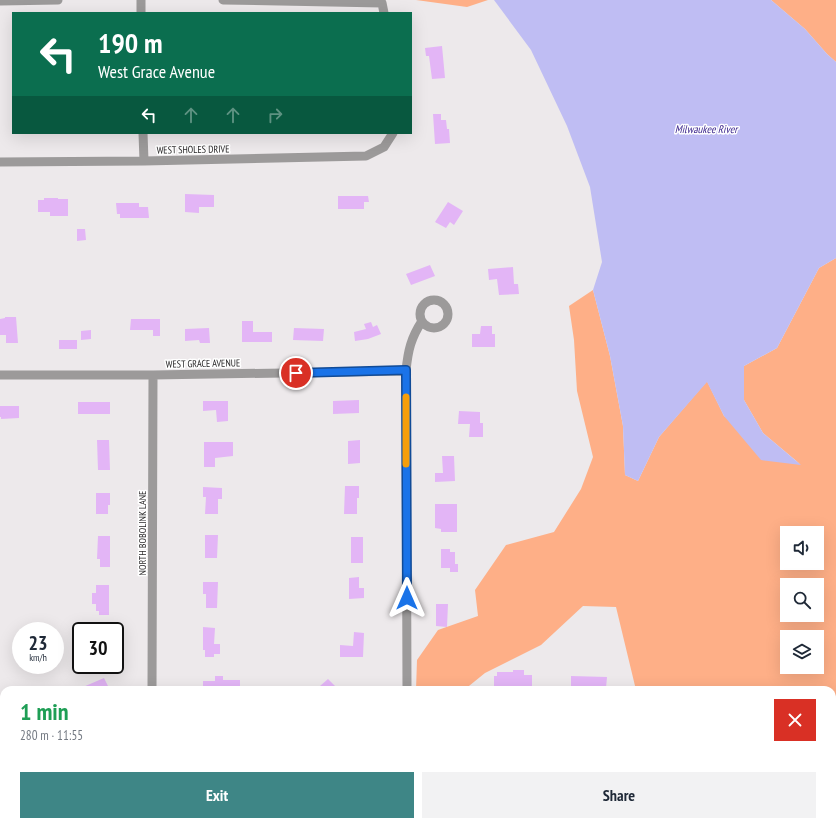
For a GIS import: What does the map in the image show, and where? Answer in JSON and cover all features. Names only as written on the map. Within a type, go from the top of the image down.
[{"type":"street","points":[[0,1],[58,0]]},
{"type":"street","points":[[141,0],[141,12]]},
{"type":"street","points":[[223,0],[382,3],[384,12]]},
{"type":"street","points":[[143,134],[144,161]]},
{"type":"street","name":"WEST SHOLES DRIVE","points":[[0,162],[144,161],[366,156],[384,147],[392,134]]},
{"type":"street","points":[[407,686],[406,370],[411,340],[422,321]]},
{"type":"street","name":"WEST GRACE AVENUE","points":[[0,376],[153,376],[406,370]]},
{"type":"street","name":"NORTH BOBOLINK LANE","points":[[152,686],[153,376]]},
{"type":"shaded area","points":[[416,0],[488,0],[467,7]]},
{"type":"shaded area","points":[[771,0],[836,0],[836,62],[805,29]]},
{"type":"shaded area","points":[[836,258],[836,686],[635,686],[616,607],[583,606],[541,645],[485,673],[469,686],[416,686],[417,660],[438,630],[478,616],[475,590],[506,545],[554,532],[581,489],[593,457],[577,391],[574,340],[569,306],[593,290],[610,356],[623,426],[625,475],[638,481],[659,437],[707,381],[724,416],[800,464],[763,433],[744,400],[744,366],[777,348],[819,268]]},
{"type":"water","name":"Milwaukee River","points":[[494,0],[771,0],[805,29],[836,62],[836,258],[819,268],[777,348],[744,366],[744,400],[763,433],[801,465],[761,460],[724,416],[707,382],[659,437],[638,481],[625,475],[623,426],[610,356],[593,290],[602,262],[590,187],[567,126],[531,50]]},
{"type":"building","points":[[442,46],[445,78],[432,79],[429,56],[426,56],[425,48]]},
{"type":"building","points":[[433,114],[441,114],[441,120],[446,120],[447,129],[449,129],[450,143],[435,144]]},
{"type":"building","points":[[185,194],[214,195],[214,207],[199,207],[199,213],[185,212]]},
{"type":"building","points":[[338,196],[368,196],[369,202],[364,202],[364,209],[338,209]]},
{"type":"building","points":[[44,198],[68,199],[68,216],[50,216],[50,212],[38,212],[38,200],[44,200]]},
{"type":"building","points":[[448,202],[463,211],[454,225],[450,222],[446,228],[435,222]]},
{"type":"building","points":[[116,203],[139,203],[139,207],[148,207],[149,218],[120,218],[120,214],[117,214]]},
{"type":"building","points":[[77,229],[85,229],[86,240],[77,241]]},
{"type":"building","points":[[430,265],[435,276],[411,285],[406,274]]},
{"type":"building","points":[[513,267],[514,284],[518,284],[519,294],[499,295],[497,279],[489,280],[488,269]]},
{"type":"building","points":[[5,317],[16,317],[18,343],[6,343],[6,335],[0,335],[0,319]]},
{"type":"building","points":[[131,319],[160,319],[160,336],[153,336],[153,330],[130,330]]},
{"type":"building","points":[[242,321],[253,321],[253,332],[272,332],[272,342],[242,342]]},
{"type":"building","points":[[371,322],[373,327],[377,325],[381,334],[368,339],[355,341],[354,332],[366,329],[364,324]]},
{"type":"building","points":[[481,326],[492,326],[492,334],[495,334],[495,347],[472,347],[472,334],[480,334]]},
{"type":"building","points":[[209,328],[210,343],[200,343],[199,340],[185,341],[185,329]]},
{"type":"building","points":[[294,328],[324,329],[323,341],[293,340]]},
{"type":"building","points":[[91,330],[91,339],[81,340],[81,331]]},
{"type":"building","points":[[59,340],[77,340],[77,349],[59,349]]},
{"type":"building","points":[[359,400],[359,413],[333,414],[333,401]]},
{"type":"building","points":[[203,401],[228,401],[228,421],[217,422],[216,410],[203,411]]},
{"type":"building","points":[[78,402],[110,402],[110,414],[78,414]]},
{"type":"building","points":[[0,406],[19,406],[19,418],[1,419]]},
{"type":"building","points":[[459,411],[480,412],[480,423],[483,423],[483,437],[469,437],[470,424],[458,424]]},
{"type":"building","points":[[97,440],[109,440],[110,470],[98,470]]},
{"type":"building","points":[[360,440],[360,463],[348,464],[348,441]]},
{"type":"building","points":[[204,442],[233,442],[233,456],[215,458],[215,467],[204,467]]},
{"type":"building","points":[[442,456],[454,456],[455,481],[435,482],[435,473],[443,473]]},
{"type":"building","points":[[345,486],[359,486],[357,514],[344,514]]},
{"type":"building","points":[[203,487],[222,488],[222,499],[218,499],[218,514],[205,514],[206,497],[203,497]]},
{"type":"building","points":[[96,493],[110,493],[108,514],[96,514]]},
{"type":"building","points":[[435,504],[457,504],[457,532],[441,532],[441,529],[435,528]]},
{"type":"building","points":[[205,535],[218,535],[217,558],[205,558]]},
{"type":"building","points":[[98,536],[110,536],[110,567],[100,567],[100,559],[97,559]]},
{"type":"building","points":[[351,537],[363,537],[363,563],[351,563]]},
{"type":"building","points":[[441,549],[450,549],[450,552],[455,552],[455,564],[458,564],[458,572],[450,572],[450,568],[441,568]]},
{"type":"building","points":[[359,577],[359,588],[364,588],[364,598],[349,599],[349,578]]},
{"type":"building","points":[[203,582],[218,582],[217,608],[206,608],[206,594],[203,594]]},
{"type":"building","points":[[96,585],[109,585],[109,615],[99,615],[99,611],[96,611],[96,604],[92,604],[92,593],[96,593]]},
{"type":"building","points":[[436,604],[448,604],[447,627],[436,626]]},
{"type":"building","points":[[203,627],[215,628],[214,644],[220,644],[220,654],[214,654],[214,657],[205,657],[205,650],[203,650]]},
{"type":"building","points":[[354,632],[364,633],[363,657],[340,657],[340,645],[353,646]]},
{"type":"building","points":[[513,670],[524,670],[524,675],[532,675],[532,686],[494,686],[494,676],[497,676],[497,672],[513,672]]},
{"type":"building","points":[[215,676],[223,676],[223,680],[240,680],[240,686],[203,686],[203,681],[215,681]]},
{"type":"building","points":[[571,676],[607,677],[606,686],[571,686]]},
{"type":"building","points":[[104,678],[108,686],[85,686]]},
{"type":"building","points":[[328,679],[335,686],[320,686]]},
{"type":"slow traffic","points":[[406,397],[406,464]]},
{"type":"route","points":[[296,373],[406,370],[407,598]]}]
